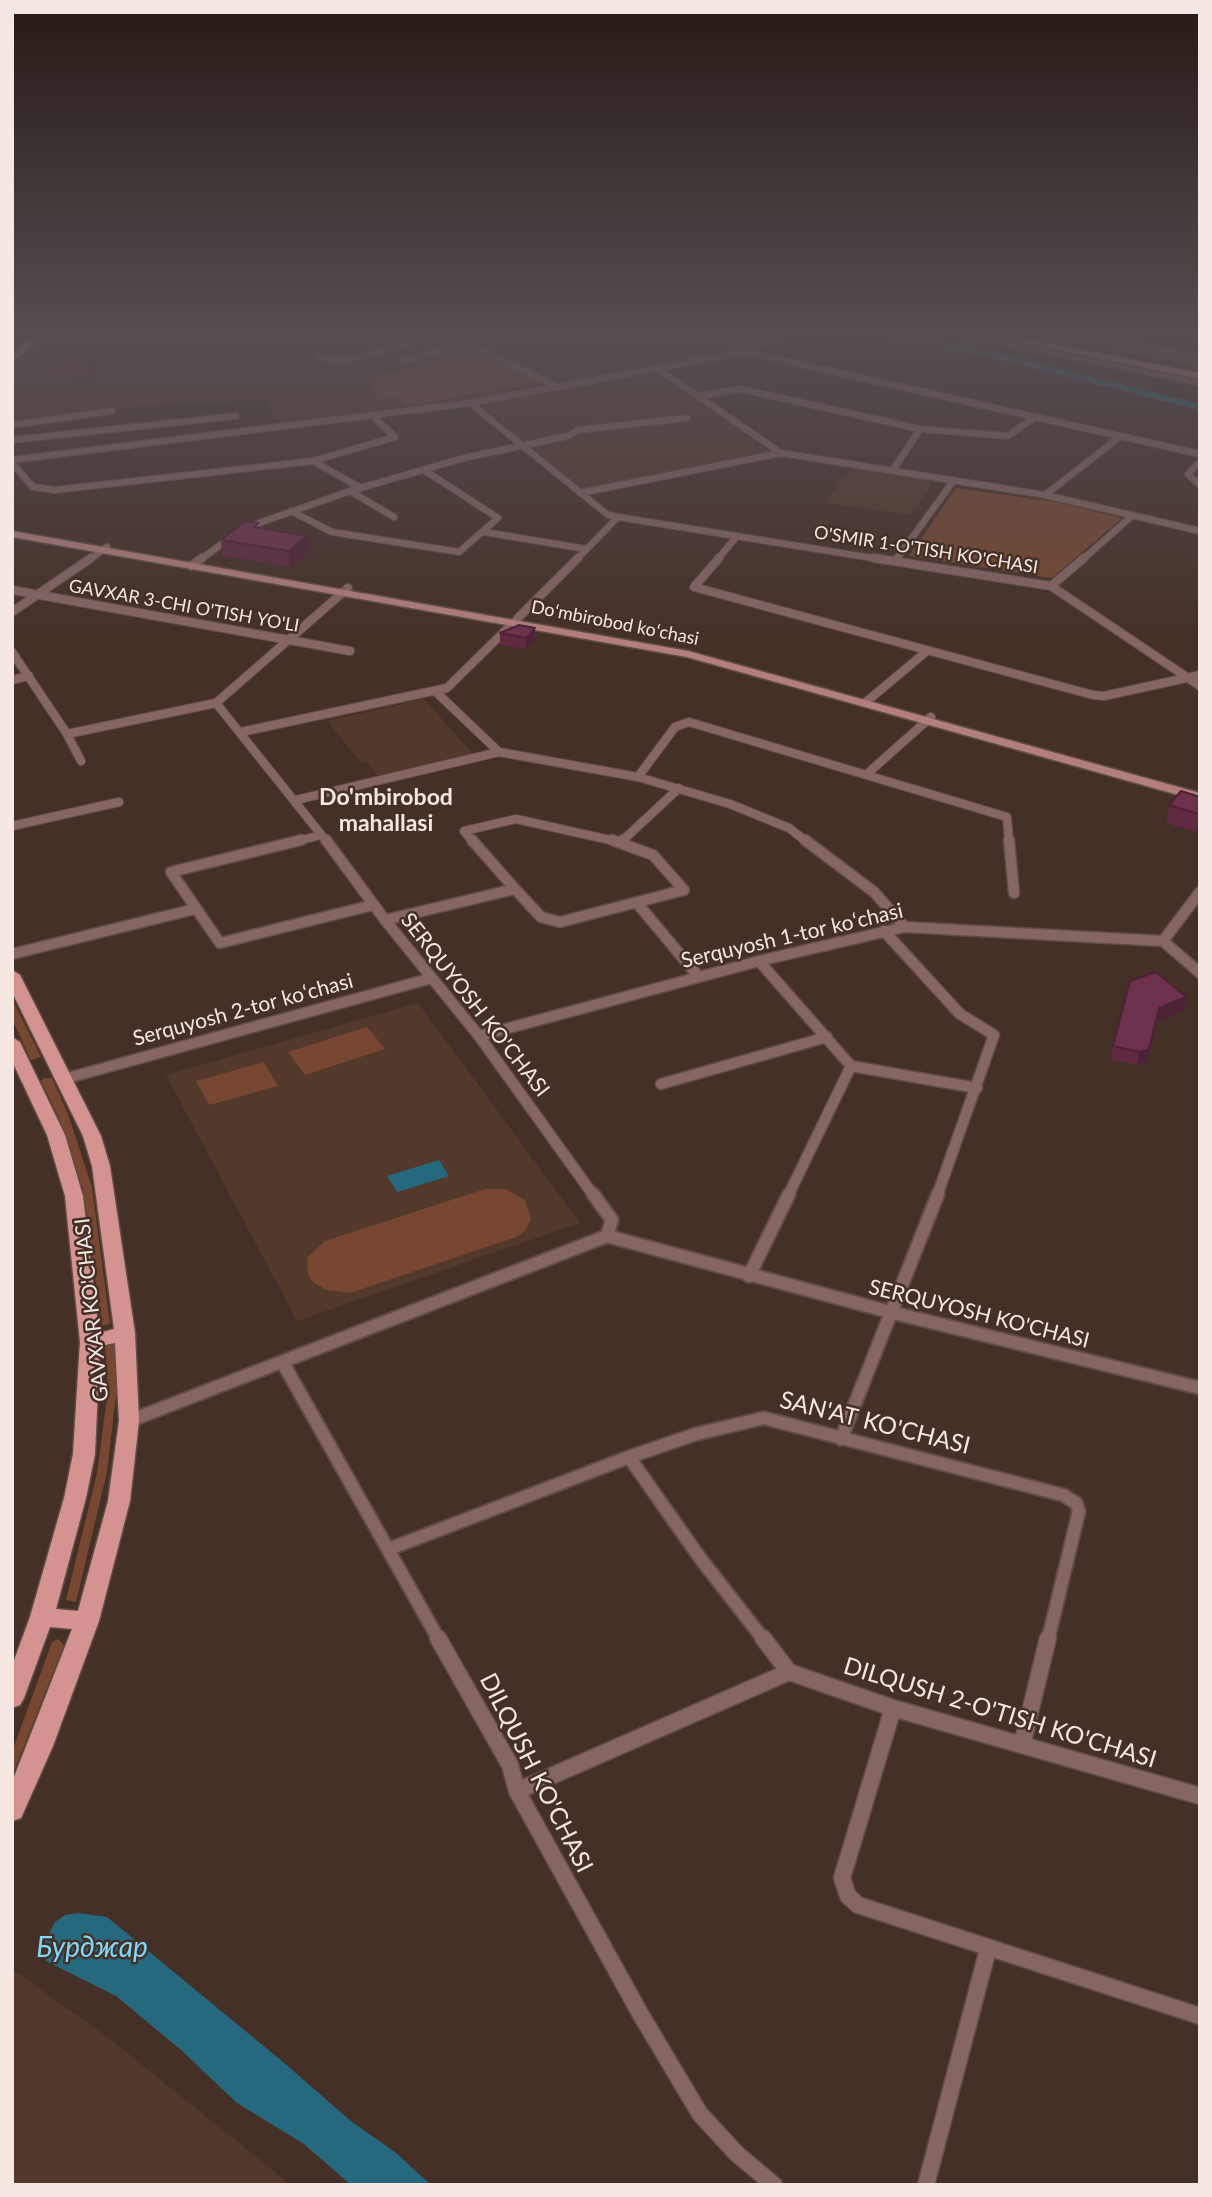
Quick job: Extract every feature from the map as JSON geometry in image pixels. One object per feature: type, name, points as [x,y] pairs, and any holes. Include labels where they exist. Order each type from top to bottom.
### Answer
[{"type":"main road","name":"Doʻmbirobod koʻchasi","points":[[12,532],[516,620],[688,654],[869,701],[1200,797]]},
{"type":"main road","name":"Doʻmbirobod koʻchasi","points":[[929,718],[1200,792]]},
{"type":"main road","name":"GAVXAR KO'CHASI","points":[[12,975],[92,1136],[101,1166],[125,1333],[129,1420],[119,1501],[87,1621],[62,1693],[17,1800]]},
{"type":"main road","name":"GAVXAR KO'CHASI","points":[[12,1042],[56,1135],[74,1196],[90,1342],[84,1454],[63,1545],[42,1617],[12,1698]]},
{"type":"main road","points":[[25,1069],[44,1070],[56,1060]]},
{"type":"main road","points":[[90,1342],[125,1333]]},
{"type":"main road","points":[[42,1617],[87,1621]]},
{"type":"street","points":[[12,440],[44,437]]},
{"type":"street","points":[[12,462],[217,437]]},
{"type":"street","points":[[12,462],[33,487],[55,491],[313,461],[395,437]]},
{"type":"street","points":[[241,732],[447,688],[618,517],[608,514],[580,493],[513,437]]},
{"type":"street","points":[[193,564],[247,526],[291,510],[424,470],[565,437]]},
{"type":"street","points":[[757,437],[781,453]]},
{"type":"street","points":[[893,470],[915,437]]},
{"type":"street","points":[[1045,495],[1120,437]]},
{"type":"street","points":[[1123,437],[1200,454]]},
{"type":"street","points":[[580,493],[781,453],[1045,495],[1196,530],[1200,523]]},
{"type":"street","points":[[313,461],[361,488]]},
{"type":"street","points":[[1200,462],[1188,474],[1200,485]]},
{"type":"street","points":[[291,510],[332,533],[459,552],[468,547],[498,518],[424,470]]},
{"type":"street","points":[[896,561],[954,480]]},
{"type":"street","points":[[350,491],[394,516]]},
{"type":"street","points":[[1051,586],[1133,515]]},
{"type":"street","name":"O'SMIR 1-O'TISH KO'CHASI","points":[[618,517],[1051,586],[1200,686]]},
{"type":"street","points":[[484,532],[586,549]]},
{"type":"street","points":[[737,536],[694,587],[1093,695],[1104,696],[1200,675]]},
{"type":"street","points":[[12,612],[105,548]]},
{"type":"street","name":"GAVXAR 3-CHI O'TISH YO'LI","points":[[12,590],[350,651]]},
{"type":"street","points":[[66,734],[215,703],[345,590]]},
{"type":"street","points":[[869,701],[927,651]]},
{"type":"street","points":[[12,652],[81,761]]},
{"type":"street","points":[[12,680],[29,676]]},
{"type":"street","points":[[435,691],[499,752]]},
{"type":"street","name":"SERQUYOSH KO'CHASI","points":[[215,703],[296,800],[373,905],[479,1036],[612,1220],[607,1236],[749,1276],[1200,1388]]},
{"type":"street","points":[[868,773],[929,718]]},
{"type":"street","points":[[638,777],[675,727],[689,722],[868,773],[1007,817],[1014,893]]},
{"type":"street","points":[[296,800],[499,752],[638,777],[679,788],[789,828],[874,892],[905,928]]},
{"type":"street","points":[[621,842],[679,788]]},
{"type":"street","points":[[12,826],[119,802]]},
{"type":"street","points":[[516,819],[621,842],[653,855],[684,890],[555,922],[541,918],[464,831],[516,819]]},
{"type":"street","points":[[321,835],[171,872],[220,943],[373,905]]},
{"type":"street","points":[[385,920],[516,889]]},
{"type":"street","points":[[1200,892],[1163,941],[1200,974]]},
{"type":"street","points":[[637,903],[698,976]]},
{"type":"street","points":[[12,954],[195,909]]},
{"type":"street","name":"Serquyosh 1-tor koʻchasi","points":[[479,1036],[698,976],[905,928],[1163,941]]},
{"type":"street","points":[[841,1439],[977,1088],[994,1035],[960,1014],[884,932]]},
{"type":"street","points":[[759,961],[850,1066],[977,1088]]},
{"type":"street","name":"Serquyosh 2-tor koʻchasi","points":[[64,1079],[432,978]]},
{"type":"street","points":[[661,1084],[827,1037]]},
{"type":"street","points":[[749,1276],[850,1066]]},
{"type":"street","points":[[129,1420],[283,1363],[607,1236]]},
{"type":"street","name":"DILQUSH KO'CHASI","points":[[283,1363],[510,1765],[517,1791],[640,2015],[700,2114],[737,2154],[774,2185]]},
{"type":"street","name":"SAN'AT KO'CHASI","points":[[389,1549],[629,1457],[696,1434],[764,1418],[1063,1495],[1076,1503],[1079,1511],[1022,1745]]},
{"type":"street","points":[[517,1791],[789,1672],[700,1558],[629,1457]]},
{"type":"street","name":"DILQUSH 2-O'TISH KO'CHASI","points":[[789,1672],[893,1708],[1200,1796]]},
{"type":"street","points":[[893,1708],[842,1878],[848,1896],[859,1905],[988,1949],[1200,2016]]},
{"type":"street","points":[[926,2185],[988,1949]]},
{"type":"shaded area","points":[[518,437],[750,437],[772,452],[583,490]]},
{"type":"shaded area","points":[[851,468],[934,480],[911,515],[826,503]]},
{"type":"shaded area","points":[[956,488],[1056,502],[1122,518],[1052,578],[909,556]]},
{"type":"shaded area","points":[[424,699],[473,754],[378,776],[366,762],[361,763],[327,721]]},
{"type":"shaded area","points":[[12,999],[41,1057],[31,1060],[12,1019]]},
{"type":"shaded area","points":[[418,1003],[580,1223],[297,1321],[166,1075]]},
{"type":"shaded area","points":[[367,1027],[385,1049],[305,1075],[288,1052]]},
{"type":"shaded area","points":[[264,1062],[278,1086],[209,1105],[196,1081]]},
{"type":"shaded area","points":[[44,1078],[52,1078],[68,1114],[92,1187],[110,1324],[102,1326],[83,1189],[58,1116],[41,1081]]},
{"type":"shaded area","points":[[485,1189],[506,1189],[525,1200],[531,1219],[525,1231],[516,1237],[350,1293],[326,1290],[312,1281],[308,1274],[307,1258],[325,1241]]},
{"type":"shaded area","points":[[114,1345],[117,1387],[107,1472],[76,1602],[66,1600],[97,1473],[108,1390],[105,1346]]},
{"type":"shaded area","points":[[58,1639],[64,1645],[12,1776],[12,1752],[52,1642]]},
{"type":"shaded area","points":[[12,1969],[110,2039],[291,2185],[12,2185]]},
{"type":"water","points":[[439,1160],[449,1176],[397,1192],[387,1176]]},
{"type":"water","name":"Бурджар","points":[[78,1913],[107,1917],[352,2122],[395,2152],[431,2185],[351,2185],[304,2144],[237,2103],[181,2050],[116,1996],[46,1961],[45,1941],[55,1922],[65,1915]]},
{"type":"building","points":[[245,521],[259,523],[254,527],[307,536],[289,551],[221,540]]},
{"type":"building","points":[[519,625],[535,628],[526,638],[500,633]]},
{"type":"building","points":[[1181,791],[1200,797],[1199,814],[1169,805]]},
{"type":"building","points":[[1156,972],[1186,997],[1159,1008],[1149,1049],[1139,1052],[1113,1046],[1130,981]]},
{"type":"district","name":"Do'mbirobod mahallasi","points":[[386,811]]}]
